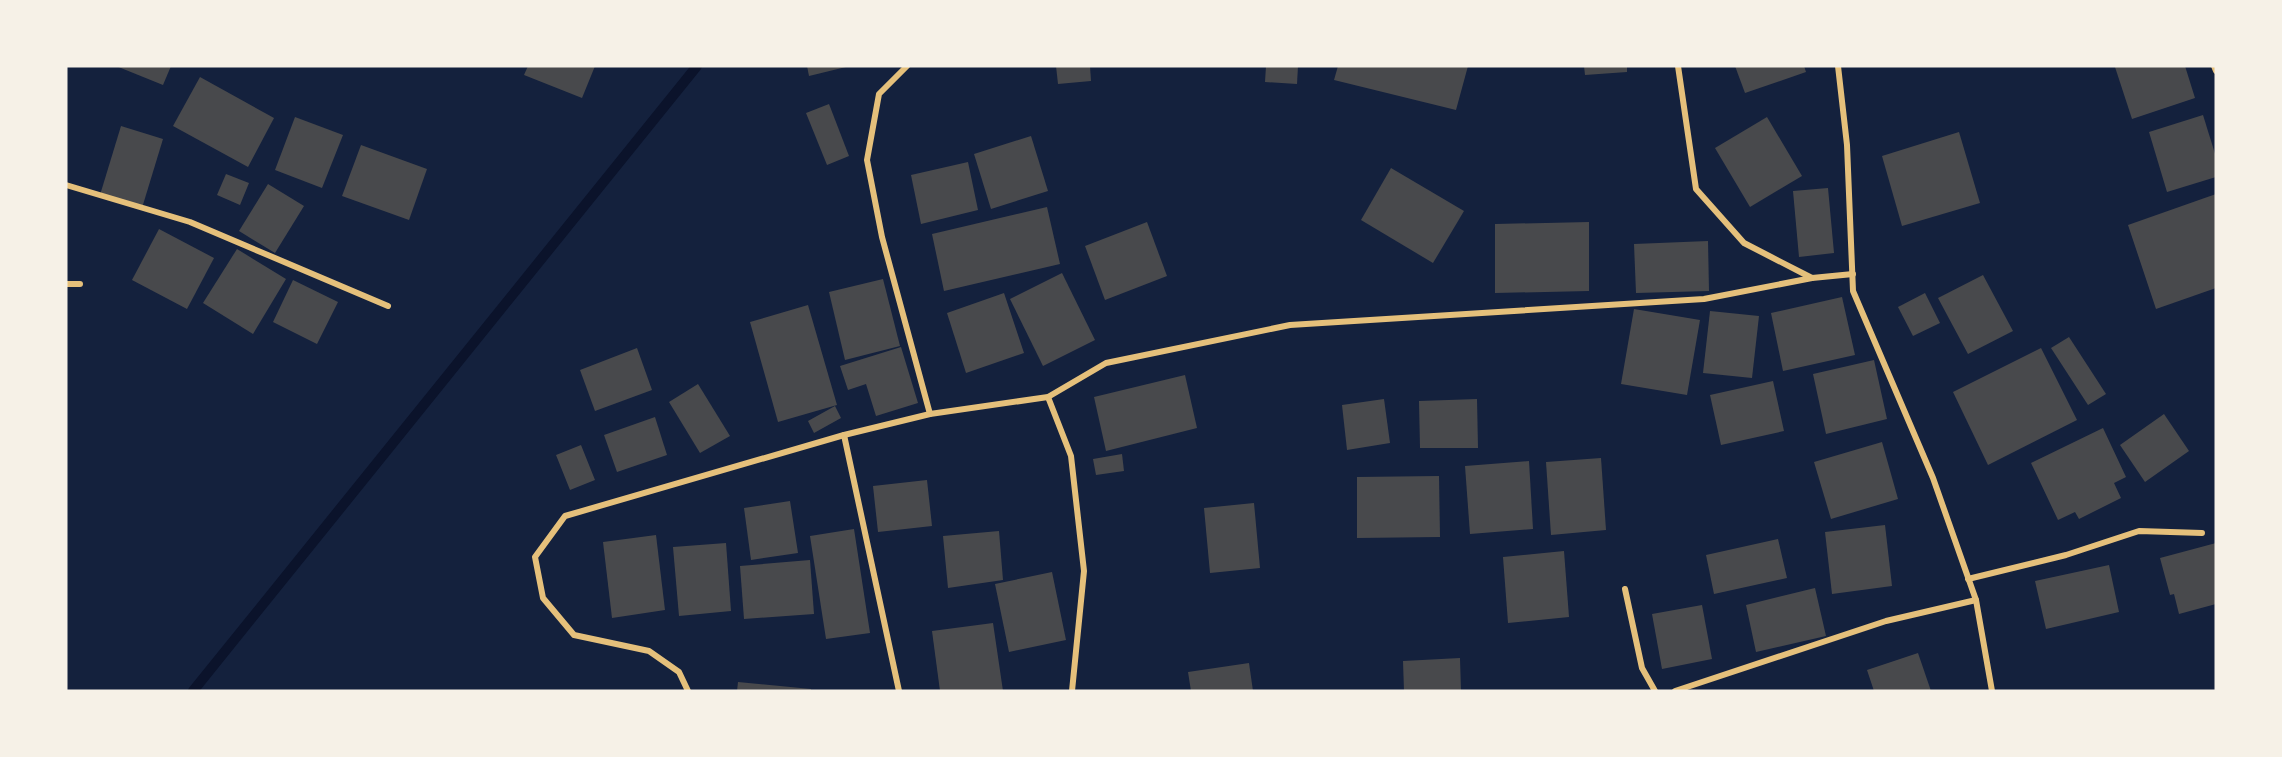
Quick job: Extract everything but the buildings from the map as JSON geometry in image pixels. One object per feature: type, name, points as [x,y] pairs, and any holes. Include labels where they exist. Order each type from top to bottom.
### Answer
[{"type":"street","points":[[907,66],[879,94],[867,160],[882,237],[930,414]]},
{"type":"street","points":[[1678,66],[1696,189],[1744,243],[1812,278]]},
{"type":"street","points":[[1838,66],[1848,146],[1853,291],[1933,478],[1976,600],[1992,691]]},
{"type":"street","points":[[2214,66],[2216,71]]},
{"type":"street","points":[[66,185],[190,222],[388,306]]},
{"type":"street","points":[[688,691],[679,672],[649,651],[574,635],[543,598],[535,557],[565,516],[844,435],[930,414],[1048,397],[1106,363],[1290,324],[1704,299],[1812,278],[1853,274]]},
{"type":"street","points":[[66,284],[80,284]]},
{"type":"street","points":[[1048,397],[1071,456],[1084,571],[1072,691]]},
{"type":"street","points":[[844,435],[899,691]]},
{"type":"street","points":[[1968,579],[2066,555],[2139,531],[2202,533]]},
{"type":"street","points":[[1625,589],[1642,668],[1655,691]]},
{"type":"street","points":[[1675,691],[1886,621],[1976,600]]},
{"type":"waterway","points":[[193,691],[697,66]]}]
